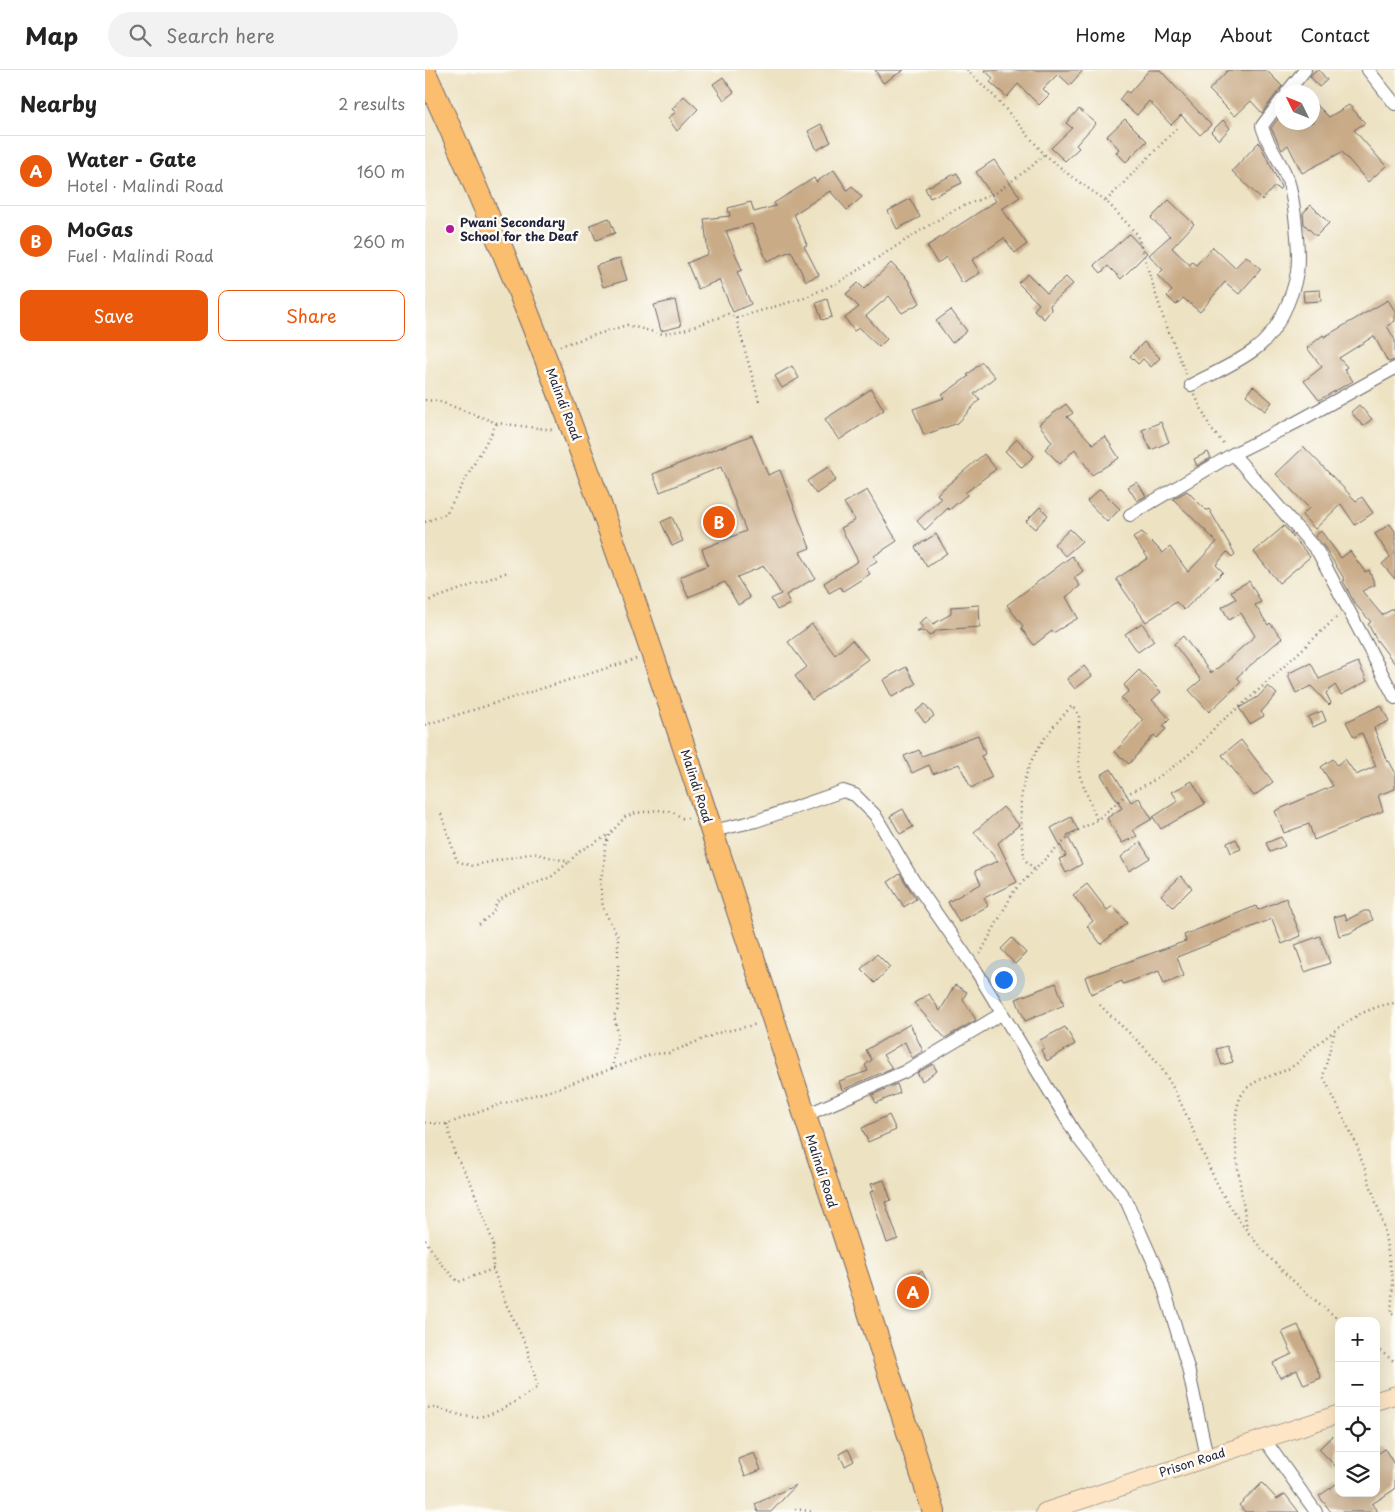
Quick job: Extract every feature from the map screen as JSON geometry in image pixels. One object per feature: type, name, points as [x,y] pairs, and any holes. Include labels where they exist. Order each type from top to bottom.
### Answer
[{"type":"highway","name":"Malindi Road","points":[[425,73],[477,189],[576,433],[709,822],[934,1512]]},
{"type":"street","points":[[1293,85],[1305,70]]},
{"type":"street","points":[[1368,70],[1395,104]]},
{"type":"street","points":[[1191,385],[1254,350],[1268,338],[1277,326],[1297,272],[1298,250],[1291,192],[1285,172],[1262,126],[1275,109]]},
{"type":"street","points":[[1130,515],[1233,454],[1395,368]]},
{"type":"street","points":[[1233,454],[1318,552],[1395,698]]},
{"type":"street","points":[[709,822],[756,821],[843,791],[855,795],[875,815],[913,880],[977,972],[1001,1014],[1079,1138],[1126,1200],[1161,1279],[1188,1368],[1207,1457]]},
{"type":"street","points":[[804,1116],[904,1072],[1001,1014]]},
{"type":"street","points":[[1380,1400],[1395,1395]]},
{"type":"street","name":"Prison Road","points":[[1045,1512],[1335,1415]]},
{"type":"street","points":[[1263,1439],[1316,1512]]},
{"type":"path","points":[[967,70],[997,99],[1044,154],[1106,201],[1137,234],[1163,317],[1191,385],[1211,429],[1233,454]]},
{"type":"path","points":[[1106,201],[1177,128]]},
{"type":"path","points":[[735,318],[804,298],[841,281],[952,211],[997,192],[1032,166],[1044,154]]},
{"type":"path","points":[[543,351],[627,325],[662,334],[684,330],[728,314],[735,318],[759,401]]},
{"type":"path","points":[[425,400],[438,402],[497,423],[576,433]]},
{"type":"path","points":[[425,522],[445,514],[497,423]]},
{"type":"path","points":[[425,602],[508,572]]},
{"type":"path","points":[[977,972],[981,952],[1014,891],[1034,869],[1075,832],[1097,820],[1127,794],[1151,782],[1198,747],[1217,725],[1250,698],[1310,640],[1347,608]]},
{"type":"path","points":[[425,725],[652,654]]},
{"type":"path","points":[[1034,869],[1024,859],[1022,788],[1029,764],[1059,719],[1072,706],[1079,715],[1079,774],[1097,820]]},
{"type":"path","points":[[479,924],[493,913],[497,902],[509,894],[551,877],[581,850],[609,835],[625,817],[636,813],[658,810],[673,812],[682,818],[709,822]]},
{"type":"path","points":[[441,814],[457,861],[471,866],[533,853],[569,862]]},
{"type":"path","points":[[609,835],[605,846],[604,866],[599,882],[603,908],[618,937],[618,1009],[614,1016],[618,1033],[612,1069]]},
{"type":"path","points":[[1247,1230],[1236,1146],[1237,1116],[1241,1096],[1251,1086],[1293,1066],[1312,1048],[1364,1011],[1395,1003]]},
{"type":"path","points":[[1100,1006],[1158,1065],[1192,1126],[1223,1196],[1265,1254],[1336,1317]]},
{"type":"path","points":[[425,1123],[447,1124],[501,1104],[553,1090],[652,1054],[669,1052],[718,1033],[774,1020]]},
{"type":"path","points":[[1335,1033],[1323,1076],[1357,1146],[1383,1223],[1393,1283],[1391,1313],[1395,1316]]},
{"type":"path","points":[[425,1408],[435,1407],[474,1418],[507,1407],[538,1387],[526,1346],[506,1304],[493,1269],[493,1242],[471,1183],[454,1152],[447,1124]]},
{"type":"path","points":[[425,1240],[441,1264],[458,1282],[493,1269]]},
{"type":"path","points":[[1380,1351],[1395,1362]]},
{"type":"path","points":[[795,1509],[814,1512]]},
{"type":"building","points":[[875,70],[904,70],[883,83]]},
{"type":"building","points":[[984,70],[1083,70],[1070,85],[1058,74],[1043,89],[1049,95],[1039,105],[1018,84],[1007,97],[990,82],[993,78]]},
{"type":"building","points":[[1149,70],[1160,70],[1211,125],[1200,135],[1181,115],[1171,125],[1149,101],[1137,115],[1119,100],[1126,91],[1129,93]]},
{"type":"building","points":[[1228,70],[1266,70],[1281,85],[1275,85],[1275,95],[1262,113],[1251,101],[1235,116],[1209,90]]},
{"type":"building","points":[[1316,70],[1319,70],[1327,80],[1320,86],[1310,76]]},
{"type":"building","points":[[723,77],[734,92],[724,100],[713,84]]},
{"type":"building","points":[[684,96],[698,109],[677,131],[668,118],[676,112],[672,109]]},
{"type":"building","points":[[1349,105],[1365,123],[1354,130],[1386,166],[1368,182],[1342,152],[1302,173],[1288,145],[1282,150],[1271,128],[1275,123],[1275,130],[1320,130],[1320,108],[1329,117]]},
{"type":"building","points":[[1079,109],[1096,123],[1076,145],[1079,148],[1065,161],[1051,148],[1072,128],[1066,123]]},
{"type":"building","points":[[1125,119],[1147,141],[1126,162],[1116,152],[1119,149],[1107,136]]},
{"type":"building","points":[[1223,120],[1230,128],[1219,140],[1211,132]]},
{"type":"building","points":[[821,124],[831,142],[817,150],[808,131]]},
{"type":"building","points":[[1259,142],[1281,187],[1279,190],[1275,186],[1262,200],[1232,171]]},
{"type":"building","points":[[994,160],[1020,197],[1002,209],[1027,244],[1015,253],[1004,238],[972,260],[980,273],[962,283],[947,257],[937,263],[927,246],[996,201],[976,172]]},
{"type":"building","points":[[834,170],[847,190],[852,186],[862,197],[847,210],[830,191],[794,214],[807,245],[804,246],[819,275],[806,281],[791,251],[767,261],[752,224],[726,231],[742,270],[737,272],[751,304],[733,312],[719,280],[698,289],[687,263],[708,254],[704,219],[730,216],[728,208],[751,202],[754,212],[776,206],[774,203],[814,178],[816,182]]},
{"type":"building","points":[[957,173],[962,183],[930,198],[925,188]]},
{"type":"building","points":[[910,199],[920,217],[897,229],[888,211]]},
{"type":"building","points":[[1169,200],[1194,224],[1172,248],[1190,265],[1192,262],[1196,265],[1213,247],[1235,268],[1246,256],[1261,269],[1239,294],[1225,282],[1200,312],[1183,298],[1176,305],[1167,296],[1172,291],[1157,275],[1163,270],[1149,255],[1170,236],[1151,218]]},
{"type":"building","points":[[1311,205],[1329,223],[1316,236],[1304,224],[1303,213]]},
{"type":"building","points":[[609,218],[615,233],[596,240],[590,225]]},
{"type":"building","points":[[1129,234],[1147,253],[1121,279],[1108,266],[1101,273],[1094,265]]},
{"type":"building","points":[[620,258],[627,280],[603,287],[596,266]]},
{"type":"building","points":[[891,263],[908,280],[920,303],[902,313],[889,296],[866,316],[887,339],[879,347],[859,328],[854,331],[845,318],[859,307],[846,294],[858,283],[864,289]]},
{"type":"building","points":[[1028,274],[1047,293],[1066,277],[1073,284],[1050,305],[1051,310],[1044,319],[1034,310],[1039,304],[1018,283]]},
{"type":"building","points":[[1320,290],[1321,301],[1304,302],[1303,291]]},
{"type":"building","points":[[827,299],[832,317],[822,320],[816,303]]},
{"type":"building","points":[[675,300],[681,326],[661,331],[654,305]]},
{"type":"building","points":[[1388,300],[1395,311],[1395,321],[1387,326],[1395,340],[1395,360],[1388,362],[1374,336],[1339,358],[1347,367],[1344,370],[1353,381],[1319,400],[1304,381],[1322,367],[1307,348],[1323,335],[1324,337]]},
{"type":"building","points":[[951,310],[967,331],[952,343],[936,321]]},
{"type":"building","points":[[1144,342],[1160,358],[1151,367],[1143,359],[1138,364],[1130,356]]},
{"type":"building","points":[[982,362],[995,377],[974,394],[980,399],[958,423],[924,435],[913,409],[944,398],[942,395],[969,376],[967,375]]},
{"type":"building","points":[[792,366],[799,378],[782,388],[775,376]]},
{"type":"building","points":[[1253,386],[1272,402],[1265,411],[1246,395]]},
{"type":"building","points":[[871,389],[884,410],[839,440],[825,419]]},
{"type":"building","points":[[1066,404],[1073,413],[1067,417],[1093,444],[1105,436],[1119,458],[1092,475],[1075,449],[1060,464],[1045,449],[1052,442],[1039,424]]},
{"type":"building","points":[[1359,405],[1372,419],[1363,426],[1351,412]]},
{"type":"building","points":[[1161,422],[1169,442],[1151,450],[1142,430]]},
{"type":"building","points":[[752,435],[768,475],[780,470],[810,548],[800,552],[815,578],[786,595],[790,604],[777,610],[771,599],[781,594],[764,566],[737,577],[750,598],[738,605],[725,582],[688,597],[680,577],[708,565],[702,549],[746,531],[721,467],[660,492],[653,474]]},
{"type":"building","points":[[1017,439],[1034,456],[1022,468],[1005,451]]},
{"type":"building","points":[[1304,447],[1356,501],[1362,497],[1373,513],[1355,525],[1341,504],[1315,529],[1302,515],[1309,508],[1276,474]]},
{"type":"building","points":[[1208,452],[1211,458],[1197,466],[1194,459]]},
{"type":"building","points":[[984,454],[996,469],[965,493],[967,495],[949,510],[948,508],[925,530],[917,521],[941,499],[937,494]]},
{"type":"building","points":[[828,467],[836,480],[816,494],[807,481]]},
{"type":"building","points":[[1137,482],[1146,496],[1137,501],[1128,487]]},
{"type":"building","points":[[1100,489],[1120,509],[1107,522],[1087,501]]},
{"type":"building","points":[[867,490],[897,541],[874,556],[877,561],[866,568],[870,574],[843,591],[840,587],[829,593],[824,583],[858,561],[841,528],[855,520],[844,503]]},
{"type":"building","points":[[1187,491],[1207,511],[1209,509],[1235,554],[1232,557],[1227,552],[1216,565],[1223,572],[1184,610],[1176,602],[1146,622],[1116,579],[1148,558],[1133,538],[1142,532],[1163,553],[1170,547],[1188,572],[1217,542],[1173,499]]},
{"type":"building","points":[[1040,507],[1048,515],[1035,529],[1026,521]]},
{"type":"building","points":[[672,517],[683,541],[672,546],[661,522]]},
{"type":"building","points":[[1390,524],[1395,531],[1395,579],[1382,564],[1390,557],[1375,534]]},
{"type":"building","points":[[1284,526],[1310,557],[1279,583],[1254,552]]},
{"type":"building","points":[[1070,529],[1082,541],[1065,556],[1054,544]]},
{"type":"building","points":[[1321,531],[1341,558],[1350,551],[1365,572],[1369,570],[1375,585],[1362,591],[1382,615],[1395,608],[1395,664],[1376,639],[1368,624],[1371,622],[1355,604],[1343,581],[1345,580],[1325,548],[1315,536]]},
{"type":"building","points":[[936,534],[947,553],[927,567],[915,547]]},
{"type":"building","points":[[1072,556],[1083,571],[1074,578],[1080,586],[1066,597],[1078,618],[1053,633],[1052,631],[1034,645],[1021,628],[1023,626],[1007,605]]},
{"type":"building","points":[[1249,581],[1261,602],[1255,605],[1268,625],[1270,623],[1282,638],[1237,677],[1241,682],[1209,712],[1189,690],[1201,680],[1174,644],[1183,636],[1211,673],[1224,663],[1255,636],[1241,613],[1229,620],[1222,607],[1236,599],[1231,591]]},
{"type":"building","points":[[979,605],[980,627],[938,630],[929,636],[925,631],[917,632],[923,628],[919,623],[927,617],[933,624],[951,614],[951,607]]},
{"type":"building","points":[[1142,623],[1154,641],[1138,652],[1125,634]]},
{"type":"building","points":[[812,624],[835,655],[852,640],[868,659],[812,700],[795,676],[807,667],[788,642]]},
{"type":"building","points":[[1358,662],[1367,681],[1341,695],[1335,685],[1326,693],[1331,703],[1329,705],[1311,686],[1296,693],[1289,678],[1289,673],[1311,663],[1319,679]]},
{"type":"building","points":[[1084,666],[1092,676],[1075,689],[1067,679]]},
{"type":"building","points":[[906,667],[916,684],[892,697],[883,680]]},
{"type":"building","points":[[1139,670],[1161,692],[1152,700],[1170,719],[1163,726],[1166,729],[1157,738],[1154,735],[1129,764],[1115,752],[1143,720],[1121,698],[1129,691],[1124,685]]},
{"type":"building","points":[[1268,686],[1277,694],[1261,712],[1264,716],[1250,724],[1239,708],[1258,697]]},
{"type":"building","points":[[925,704],[934,716],[925,723],[916,711]]},
{"type":"building","points":[[1381,705],[1389,721],[1374,728],[1387,762],[1389,761],[1395,772],[1395,789],[1378,795],[1383,811],[1314,840],[1309,824],[1284,833],[1275,811],[1333,786],[1321,767],[1333,759],[1337,765],[1345,759],[1356,775],[1376,766],[1362,733],[1354,737],[1346,722]]},
{"type":"building","points":[[1322,711],[1326,721],[1313,727],[1308,717]]},
{"type":"building","points":[[978,735],[985,754],[981,756],[992,777],[971,788],[959,764],[933,774],[929,765],[912,773],[904,756],[919,750],[922,756]]},
{"type":"building","points":[[1241,740],[1273,782],[1254,796],[1222,755]]},
{"type":"building","points":[[1111,769],[1131,802],[1139,798],[1152,819],[1133,830],[1137,836],[1122,843],[1107,818],[1122,808],[1101,775]]},
{"type":"building","points":[[1192,781],[1205,804],[1161,829],[1153,817],[1178,801],[1172,792]]},
{"type":"building","points":[[1003,807],[1019,825],[998,843],[1017,882],[984,898],[988,906],[959,922],[948,902],[981,884],[975,871],[998,861],[974,832]]},
{"type":"building","points":[[903,809],[913,827],[900,834],[890,816]]},
{"type":"building","points":[[1071,817],[1078,830],[1067,835],[1082,864],[1066,873],[1059,859],[1066,856],[1051,828]]},
{"type":"building","points":[[1281,837],[1285,846],[1270,852],[1266,843]]},
{"type":"building","points":[[1236,839],[1241,849],[1231,853],[1227,843]]},
{"type":"building","points":[[1140,842],[1150,858],[1129,871],[1121,857]]},
{"type":"building","points":[[900,874],[916,899],[904,907],[888,882]]},
{"type":"building","points":[[1181,876],[1192,888],[1173,907],[1161,895]]},
{"type":"building","points":[[1087,884],[1107,910],[1113,906],[1127,923],[1101,944],[1087,926],[1093,921],[1073,895]]},
{"type":"building","points":[[1286,898],[1301,936],[1282,944],[1272,919],[1177,957],[1184,976],[1164,984],[1159,971],[1123,984],[1122,981],[1091,994],[1085,977],[1186,941],[1184,935],[1256,906],[1258,910]]},
{"type":"building","points":[[1364,911],[1369,911],[1373,920],[1350,933],[1339,936],[1334,917],[1345,914],[1347,920]]},
{"type":"building","points":[[1320,936],[1330,963],[1305,972],[1295,945]]},
{"type":"building","points":[[1012,938],[1026,953],[1015,964],[1001,949]]},
{"type":"building","points":[[877,954],[890,967],[875,983],[861,969]]},
{"type":"building","points":[[1056,983],[1064,1005],[1025,1021],[1016,999]]},
{"type":"building","points":[[955,985],[967,992],[963,999],[976,1020],[945,1038],[914,1003],[929,994],[940,1011]]},
{"type":"building","points":[[910,1024],[923,1051],[912,1058],[905,1042],[883,1055],[892,1068],[842,1090],[839,1081],[868,1071],[865,1065],[872,1060],[866,1050]]},
{"type":"building","points":[[1065,1027],[1075,1044],[1047,1061],[1041,1050],[1044,1048],[1040,1040]]},
{"type":"building","points":[[1227,1046],[1233,1062],[1222,1065],[1216,1049]]},
{"type":"building","points":[[933,1064],[937,1071],[922,1081],[917,1073]]},
{"type":"building","points":[[897,1084],[900,1093],[876,1103],[872,1095]]},
{"type":"building","points":[[889,1115],[896,1130],[868,1142],[862,1128]]},
{"type":"building","points":[[884,1180],[891,1200],[885,1202],[898,1239],[887,1243],[870,1192],[874,1191],[871,1184]]},
{"type":"building","points":[[922,1271],[929,1286],[913,1295],[905,1280]]},
{"type":"building","points":[[1298,1325],[1321,1378],[1304,1385],[1297,1370],[1280,1378],[1273,1363],[1292,1354],[1282,1332]]},
{"type":"building","points":[[1332,1436],[1335,1439],[1335,1466],[1319,1449]]},
{"type":"building","points":[[848,1449],[854,1461],[845,1466],[839,1454]]},
{"type":"building","points":[[1385,1449],[1395,1466],[1395,1489],[1372,1504],[1378,1512],[1331,1512],[1319,1496],[1335,1485],[1335,1497],[1380,1497],[1380,1452]]},
{"type":"building","points":[[754,1453],[761,1470],[745,1476],[738,1459]]},
{"type":"building","points":[[1262,1483],[1277,1499],[1285,1494],[1299,1512],[1245,1512],[1239,1505]]},
{"type":"building","points":[[796,1485],[771,1512],[758,1512],[755,1504]]},
{"type":"place","name":"Pwani Secondary School for the Deaf","points":[[450,229]]},
{"type":"place","name":"MoGas","points":[[719,522]]},
{"type":"place","name":"Water - Gate","points":[[913,1292]]}]
